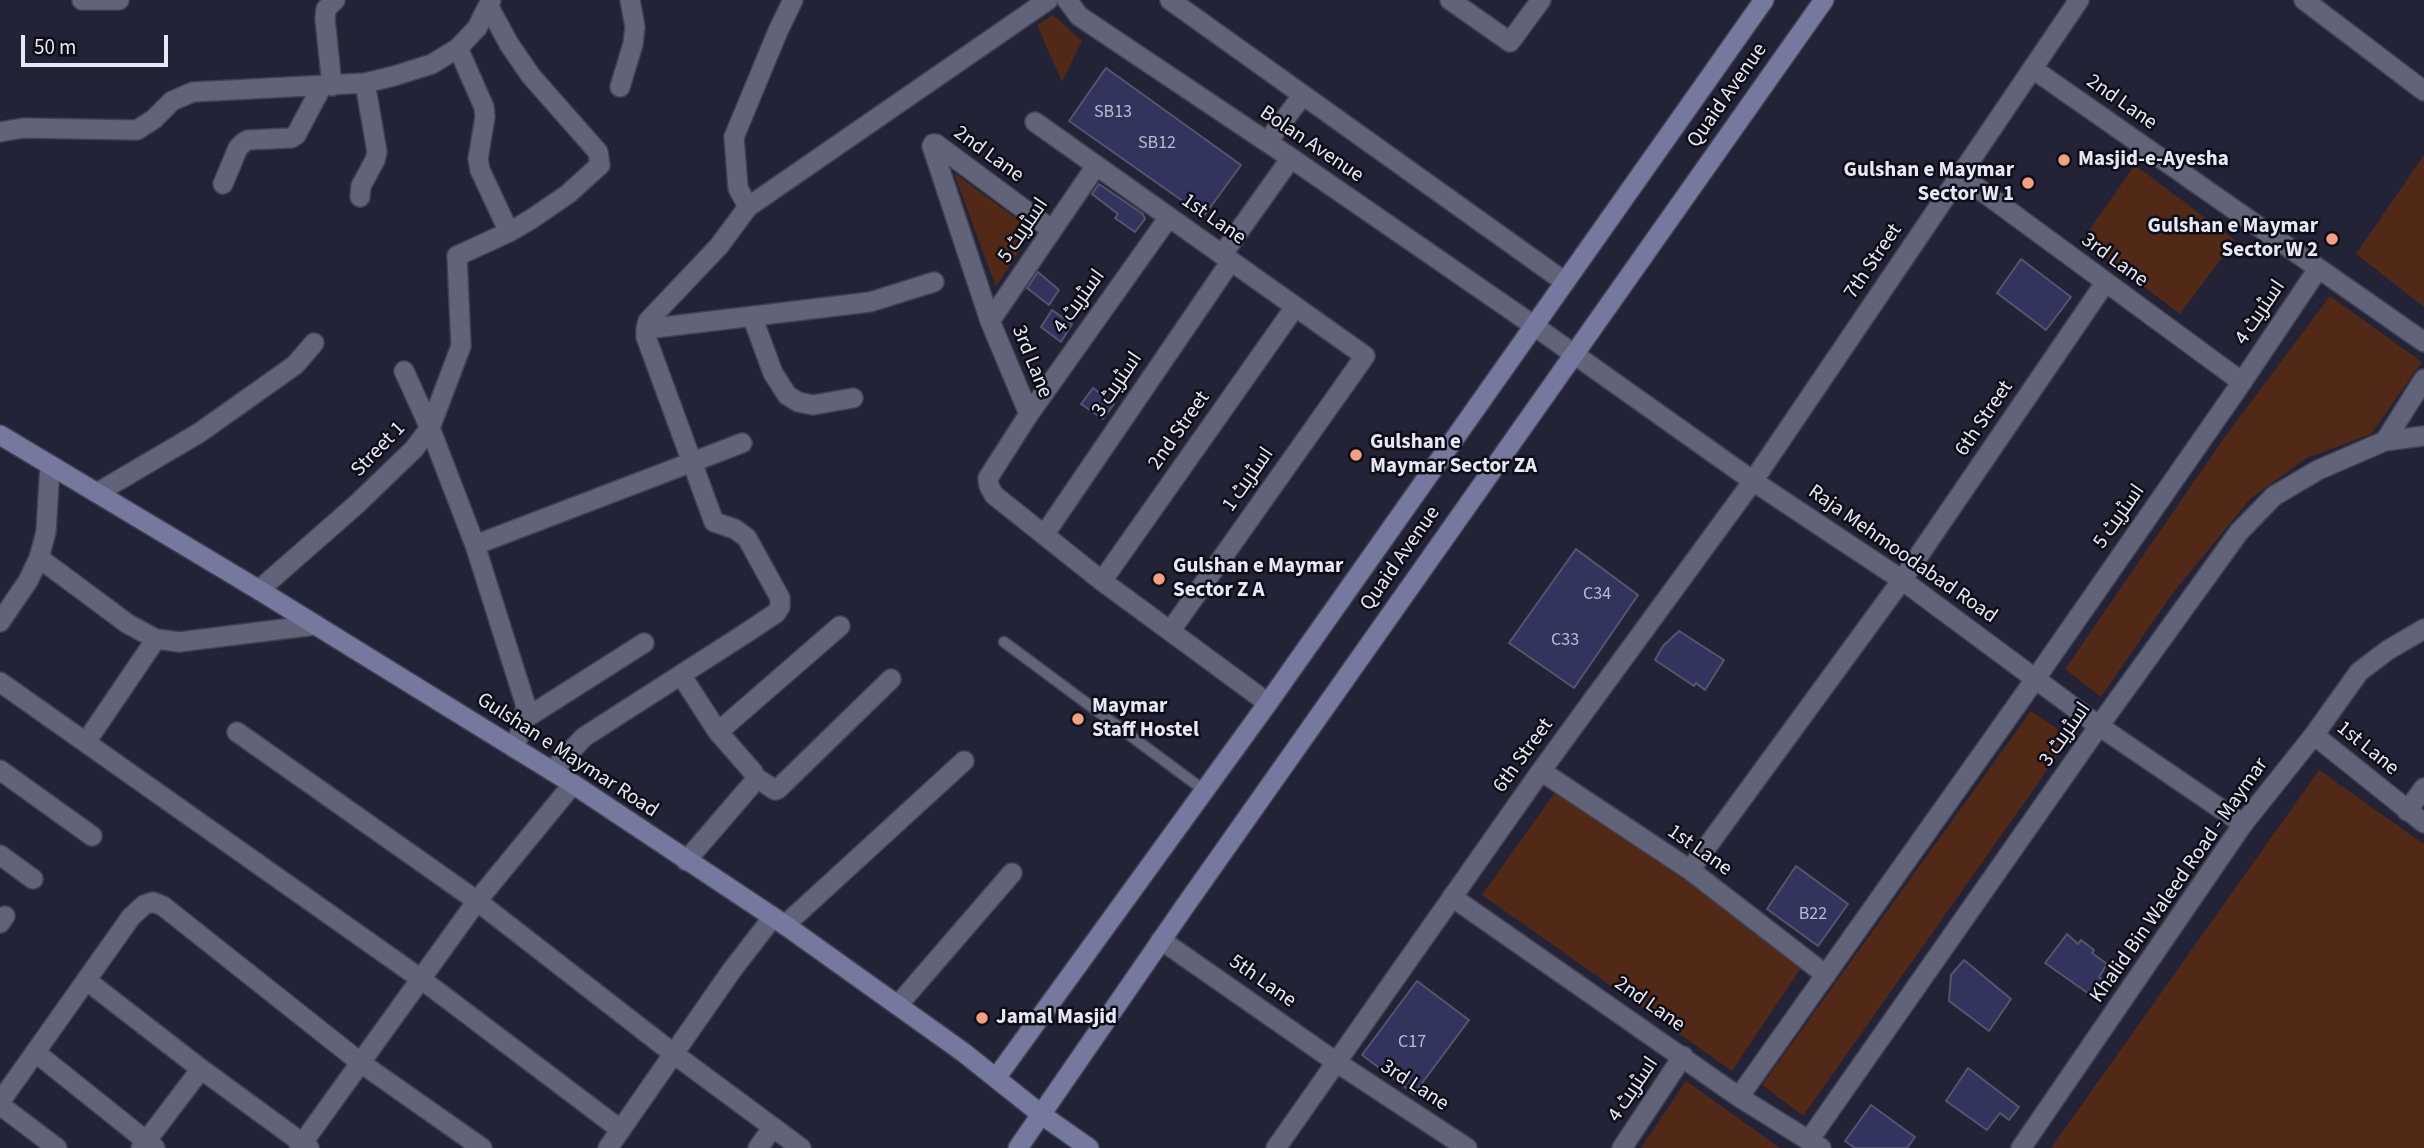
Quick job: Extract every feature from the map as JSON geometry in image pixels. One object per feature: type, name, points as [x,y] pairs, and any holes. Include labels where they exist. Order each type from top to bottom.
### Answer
[{"type":"main road","name":"Quaid Avenue","points":[[996,1078],[1268,703],[1763,0]]},
{"type":"main road","name":"Quaid Avenue","points":[[1018,1148],[1161,940],[1824,0]]},
{"type":"main road","name":"Gulshan e Maymar Road","points":[[0,435],[259,590],[573,784],[779,921],[898,1005],[1089,1148]]},
{"type":"street","points":[[82,0],[119,0]]},
{"type":"street","points":[[223,184],[238,148],[243,143],[248,140],[291,138],[296,135],[327,86],[325,19],[326,9],[335,0]]},
{"type":"street","points":[[620,87],[633,44],[635,27],[630,0]]},
{"type":"street","points":[[748,207],[738,188],[734,137],[793,0]]},
{"type":"street","points":[[552,771],[584,737],[776,613],[780,607],[780,598],[747,538],[735,529],[715,522],[646,337],[648,321],[719,246],[748,207],[1048,0]]},
{"type":"street","name":"Bolan Avenue","points":[[1067,0],[1079,16],[1533,325]]},
{"type":"street","name":"Bolan Avenue","points":[[1170,0],[1566,282]]},
{"type":"street","points":[[1450,0],[1510,42],[1541,0]]},
{"type":"street","name":"7th Street","points":[[1753,481],[2079,0]]},
{"type":"street","points":[[2304,0],[2424,91]]},
{"type":"street","points":[[0,132],[23,128],[137,130],[172,101],[193,92],[365,83],[432,64],[458,48],[477,28],[490,4]]},
{"type":"street","points":[[458,48],[484,107],[485,117],[479,149],[480,170],[509,232],[568,194],[600,165],[601,158],[585,135],[531,76],[509,44],[490,4]]},
{"type":"street","name":"2nd Lane","points":[[2033,69],[2424,342]]},
{"type":"street","points":[[360,197],[361,186],[377,152],[365,83]]},
{"type":"street","points":[[1267,142],[1303,95]]},
{"type":"street","name":"1st Lane","points":[[1035,122],[1365,356]]},
{"type":"street","name":"2nd Lane","points":[[932,146],[936,144],[1052,230]]},
{"type":"street","name":"3rd Lane","points":[[932,146],[990,321],[1029,414],[988,478],[994,495],[1102,581],[1268,703]]},
{"type":"street","name":"اسٹریٹ 3","points":[[1044,535],[1291,158]]},
{"type":"street","name":"اسٹریٹ 5","points":[[990,321],[1096,166]]},
{"type":"street","name":"3rd Lane","points":[[1960,176],[2242,382]]},
{"type":"street","name":"اسٹریٹ 4","points":[[1029,414],[1169,217]]},
{"type":"street","name":"Street 1","points":[[259,590],[357,504],[414,449],[430,428],[461,346],[456,259],[459,254],[509,232]]},
{"type":"street","name":"اسٹریٹ 4","points":[[2242,382],[2318,268]]},
{"type":"street","points":[[646,328],[870,302],[934,282]]},
{"type":"street","name":"6th Street","points":[[1902,580],[2105,283]]},
{"type":"street","name":"2nd Street","points":[[1102,581],[1295,307]]},
{"type":"street","points":[[752,316],[774,373],[788,395],[798,402],[813,405],[853,398]]},
{"type":"street","name":"Raja Mehmoodabad Road","points":[[1533,325],[1753,481],[1902,580],[2099,726],[2243,824]]},
{"type":"street","points":[[97,493],[199,433],[295,365],[314,343]]},
{"type":"street","name":"اسٹریٹ 1","points":[[1171,630],[1365,356]]},
{"type":"street","points":[[404,371],[430,428],[475,545],[525,703],[526,718],[514,748]]},
{"type":"street","points":[[2385,442],[2424,379]]},
{"type":"street","name":"اسٹریٹ 5","points":[[2036,678],[2242,382]]},
{"type":"street","name":"اسٹریٹ 3","points":[[1815,1144],[2099,726],[2239,532],[2274,496],[2318,470],[2385,442],[2424,436]]},
{"type":"street","points":[[475,545],[742,443]]},
{"type":"street","points":[[0,622],[28,581],[39,558],[46,532],[50,465]]},
{"type":"street","name":"6th Street","points":[[1336,1062],[1541,771],[1753,481]]},
{"type":"street","points":[[39,558],[128,624],[156,639],[179,642],[316,625]]},
{"type":"street","points":[[1690,870],[1902,580]]},
{"type":"street","points":[[718,732],[840,626]]},
{"type":"street","name":"Khalid Bin Waleed Road - Maymar","points":[[2021,1148],[2243,824],[2314,735],[2359,671],[2424,629]]},
{"type":"street","points":[[86,742],[156,639]]},
{"type":"street","points":[[526,718],[644,643]]},
{"type":"street","points":[[681,675],[718,732],[755,777],[772,789],[778,789],[891,679]]},
{"type":"street","points":[[1739,1097],[2036,678]]},
{"type":"street","points":[[0,682],[421,979],[621,1129]]},
{"type":"street","points":[[237,732],[477,901],[800,1148]]},
{"type":"street","name":"1st Lane","points":[[2314,735],[2424,823]]},
{"type":"street","points":[[608,1148],[732,971],[779,921],[964,761]]},
{"type":"street","points":[[0,770],[92,836]]},
{"type":"street","name":"1st Lane","points":[[1541,771],[1690,870],[1826,975]]},
{"type":"street","points":[[686,861],[754,782],[755,777]]},
{"type":"street","points":[[86,981],[304,1147],[477,901],[573,784]]},
{"type":"street","points":[[2407,811],[2424,788]]},
{"type":"street","points":[[0,855],[33,879]]},
{"type":"street","points":[[898,1005],[1012,873]]},
{"type":"street","name":"2nd Lane","points":[[1452,897],[1739,1097],[1815,1144]]},
{"type":"street","points":[[57,1148],[0,1103],[131,917],[144,905],[153,902],[163,906],[361,1063],[482,1148]]},
{"type":"street","name":"5th Lane","points":[[1161,940],[1336,1062]]},
{"type":"street","points":[[35,1052],[147,1146],[201,1069]]},
{"type":"street","name":"اسٹریٹ 4","points":[[1622,1148],[1683,1056]]},
{"type":"street","points":[[1276,1148],[1336,1062]]},
{"type":"street","name":"3rd Lane","points":[[1336,1062],[1467,1148]]},
{"type":"street","points":[[758,1148],[772,1127]]},
{"type":"lane","points":[[1004,642],[1205,791]]},
{"type":"shaded area","points":[[1053,15],[1082,41],[1062,82],[1037,25]]},
{"type":"shaded area","points":[[2424,155],[2424,307],[2356,254]]},
{"type":"shaded area","points":[[2135,165],[2235,240],[2180,314],[2082,240]]},
{"type":"shaded area","points":[[954,173],[1032,230],[996,287]]},
{"type":"shaded area","points":[[2330,296],[2422,362],[2371,434],[2307,458],[2251,498],[2172,594],[2101,697],[2065,669],[2224,438]]},
{"type":"shaded area","points":[[2031,711],[2070,738],[1803,1116],[1762,1085]]},
{"type":"shaded area","points":[[2319,770],[2424,844],[2424,1148],[2051,1148]]},
{"type":"shaded area","points":[[1560,785],[1801,968],[1732,1071],[1482,895]]},
{"type":"shaded area","points":[[1686,1081],[1780,1148],[1641,1148]]},
{"type":"building","points":[[1106,68],[1241,165],[1204,216],[1069,121]]},
{"type":"building","points":[[1099,184],[1143,214],[1145,219],[1135,232],[1115,218],[1118,214],[1092,194]]},
{"type":"building","points":[[2021,259],[2071,297],[2046,330],[1997,293]]},
{"type":"building","points":[[1038,272],[1059,290],[1049,305],[1027,288]]},
{"type":"building","points":[[1052,310],[1072,324],[1061,342],[1041,327]]},
{"type":"building","points":[[1093,388],[1114,404],[1103,419],[1081,404]]},
{"type":"building","points":[[1576,549],[1638,595],[1574,688],[1509,643]]},
{"type":"building","points":[[1679,631],[1724,660],[1705,690],[1696,683],[1694,686],[1655,660],[1663,646]]},
{"type":"building","points":[[1796,866],[1848,904],[1818,946],[1767,909]]},
{"type":"building","points":[[2067,934],[2078,944],[2081,940],[2107,964],[2099,977],[2103,980],[2092,996],[2045,963]]},
{"type":"building","points":[[1964,960],[2011,999],[1989,1031],[1949,1001],[1951,975]]},
{"type":"building","points":[[1417,981],[1469,1020],[1414,1094],[1362,1055]]},
{"type":"building","points":[[1968,1068],[2019,1107],[2009,1120],[2000,1113],[1987,1130],[1946,1101]]},
{"type":"building","points":[[1871,1105],[1915,1137],[1907,1148],[1855,1148],[1845,1141]]},
{"type":"place","name":"Masjid-e-Ayesha","points":[[2064,160]]},
{"type":"place","name":"Gulshan e Maymar Sector W 1","points":[[2028,183]]},
{"type":"place","name":"Gulshan e Maymar Sector W 2","points":[[2332,239]]},
{"type":"place","name":"Gulshan e Maymar Sector ZA","points":[[1356,455]]},
{"type":"place","name":"Gulshan e Maymar Sector Z A","points":[[1159,579]]},
{"type":"place","name":"Maymar Staff Hostel","points":[[1078,719]]},
{"type":"place","name":"Jamal Masjid","points":[[982,1018]]}]
